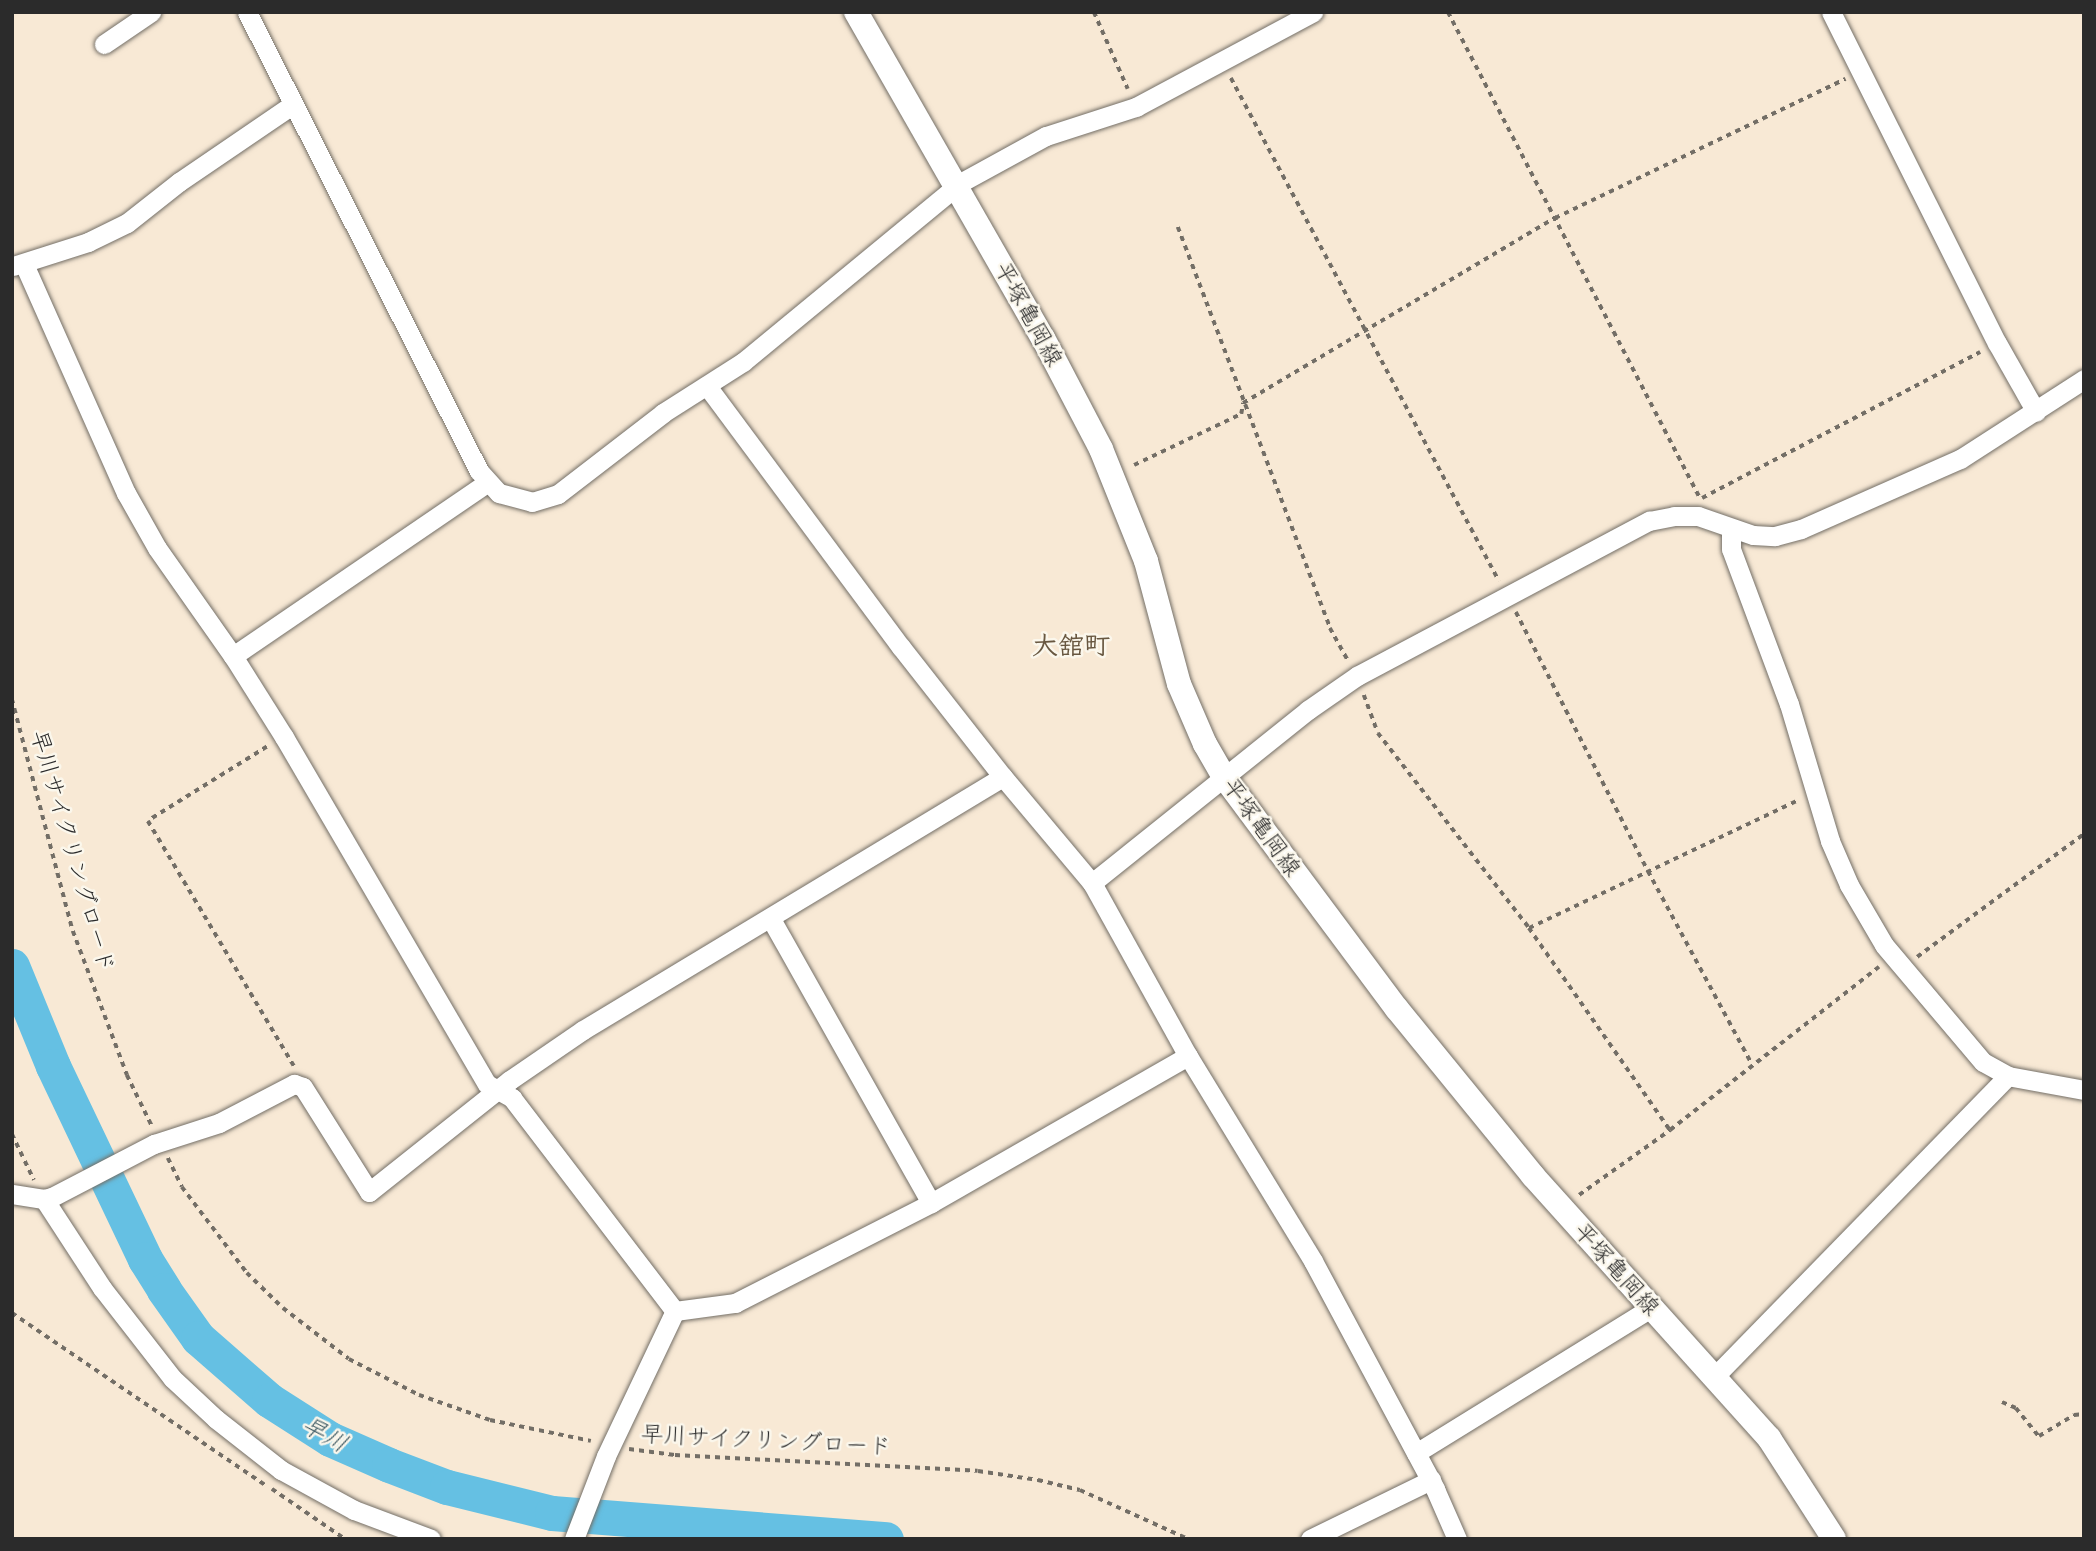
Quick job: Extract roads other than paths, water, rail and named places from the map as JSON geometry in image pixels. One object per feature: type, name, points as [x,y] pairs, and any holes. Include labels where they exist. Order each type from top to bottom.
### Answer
[{"type":"main road","name":"平塚亀岡線","points":[[856,12],[1043,338],[1101,449],[1146,561],[1179,684],[1205,744],[1224,777],[1397,1009],[1561,1208],[1715,1376],[1785,1459],[1834,1539]]},
{"type":"street","points":[[104,44],[151,12]]},
{"type":"street","points":[[247,12],[292,105],[487,483],[514,499],[532,502],[551,497],[574,483],[663,413],[743,362],[957,185],[1046,136],[1136,107],[1313,12]]},
{"type":"street","points":[[1831,12],[1997,343],[2036,412]]},
{"type":"street","points":[[292,105],[179,182],[127,223],[88,242],[18,265],[126,493],[158,548],[233,656],[284,737],[487,1084],[512,1098],[675,1311]]},
{"type":"street","points":[[1092,883],[1308,710],[1357,677],[1506,595],[1649,521],[1699,507],[1731,529],[1753,535],[1776,536],[1801,529],[1960,459],[2084,379]]},
{"type":"street","points":[[707,386],[802,517],[1003,777],[1092,883],[1188,1056],[1313,1261],[1431,1480],[1457,1539]]},
{"type":"street","points":[[233,656],[487,483]]},
{"type":"street","points":[[1731,529],[1731,549],[1789,704],[1830,841],[1849,885],[1884,945],[1983,1062],[2008,1076],[2084,1090]]},
{"type":"street","points":[[12,1194],[48,1198],[157,1143],[219,1123],[294,1084],[303,1087],[369,1192],[499,1090],[583,1030],[1003,777]]},
{"type":"street","points":[[771,919],[931,1203]]},
{"type":"street","points":[[675,1311],[735,1303],[931,1203],[1188,1056]]},
{"type":"street","points":[[1715,1376],[2008,1076]]},
{"type":"street","points":[[48,1198],[102,1288],[172,1378],[216,1419],[281,1471],[354,1510],[431,1539]]},
{"type":"street","points":[[1416,1453],[1652,1307]]},
{"type":"street","points":[[574,1539],[609,1452],[675,1311]]},
{"type":"street","points":[[1310,1539],[1431,1480]]},
{"type":"waterway","name":"早川","points":[[12,966],[53,1066],[145,1259],[198,1338],[269,1400],[330,1439],[389,1465],[447,1487],[552,1513],[886,1539]]},
{"type":"district","name":"大舘町","points":[[1071,645]]}]
